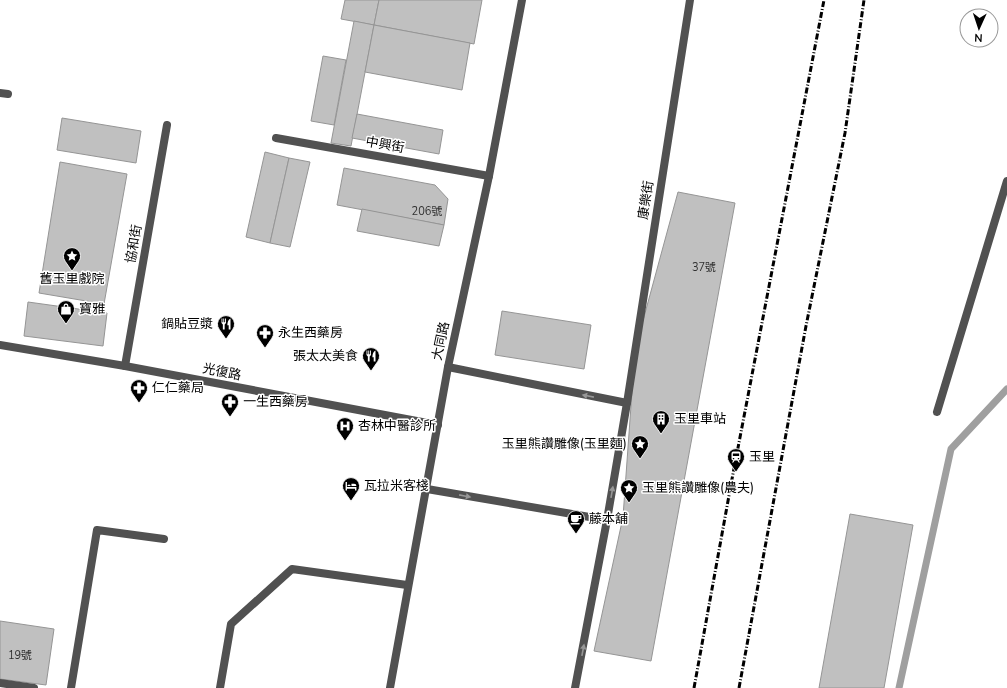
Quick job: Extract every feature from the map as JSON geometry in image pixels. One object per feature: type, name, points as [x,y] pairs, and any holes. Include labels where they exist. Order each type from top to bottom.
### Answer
[{"type":"street","name":"大同路","points":[[390,688],[407,586],[427,489],[448,367],[489,176],[522,0]]},
{"type":"street","name":"康樂街","points":[[575,688],[607,520],[627,403],[690,0]]},
{"type":"street","name":"協和街","points":[[125,366],[167,125]]},
{"type":"street","name":"中興街","points":[[276,138],[489,176]]},
{"type":"street","points":[[937,412],[1007,181]]},
{"type":"street","name":"光復路","points":[[0,345],[125,366],[438,425]]},
{"type":"street","points":[[448,367],[627,403]]},
{"type":"street","points":[[427,489],[607,520]]},
{"type":"street","points":[[71,688],[97,530],[164,539]]},
{"type":"street","points":[[220,688],[231,624],[292,569],[407,586]]},
{"type":"street","points":[[0,683],[34,688]]},
{"type":"building","points":[[345,0],[379,0],[374,25],[341,19]]},
{"type":"building","points":[[379,0],[482,0],[474,44],[374,25]]},
{"type":"building","points":[[354,21],[374,25],[351,146],[331,143]]},
{"type":"building","points":[[374,25],[470,43],[462,90],[365,72]]},
{"type":"building","points":[[323,56],[346,60],[334,125],[311,121]]},
{"type":"building","points":[[357,114],[443,130],[439,154],[352,138]]},
{"type":"building","points":[[62,118],[141,131],[136,163],[57,150]]},
{"type":"building","points":[[265,152],[289,158],[270,243],[246,237]]},
{"type":"building","points":[[289,158],[310,162],[290,247],[270,243]]},
{"type":"building","points":[[60,162],[127,174],[104,304],[39,293]]},
{"type":"building","points":[[344,168],[435,185],[448,199],[444,225],[337,205]]},
{"type":"building","name":"玉里車站","points":[[678,192],[735,203],[651,661],[594,651],[623,517],[635,350]]},
{"type":"building","points":[[362,209],[444,225],[439,246],[357,231]]},
{"type":"building","name":"寶雅","points":[[28,302],[107,313],[103,346],[24,336]]},
{"type":"building","points":[[502,311],[591,325],[584,369],[495,355]]},
{"type":"building","points":[[850,514],[913,525],[884,688],[819,688]]},
{"type":"building","points":[[0,621],[54,629],[46,685],[0,679]]},
{"type":"waterway","points":[[899,688],[951,449],[1007,389]]},
{"type":"railway","points":[[694,688],[732,479],[824,0]]},
{"type":"railway","points":[[739,688],[806,326],[845,133],[864,0]]},
{"type":"place","name":"舊玉里戲院","points":[[72,271]]},
{"type":"place","name":"寶雅","points":[[66,324]]},
{"type":"place","name":"鍋貼豆漿","points":[[226,339]]},
{"type":"place","name":"永生西藥房","points":[[265,348]]},
{"type":"place","name":"張太太美食","points":[[371,371]]},
{"type":"place","name":"仁仁藥局","points":[[139,403]]},
{"type":"place","name":"一生西藥房","points":[[230,417]]},
{"type":"place","name":"玉里車站","points":[[661,434]]},
{"type":"place","name":"杏林中醫診所","points":[[345,441]]},
{"type":"place","name":"玉里熊讚雕像(玉里麵)","points":[[640,459]]},
{"type":"place","name":"玉里","points":[[736,472]]},
{"type":"place","name":"瓦拉米客棧","points":[[351,501]]},
{"type":"place","name":"玉里熊讚雕像(農夫)","points":[[629,503]]},
{"type":"place","name":"藤本舖","points":[[576,534]]}]
